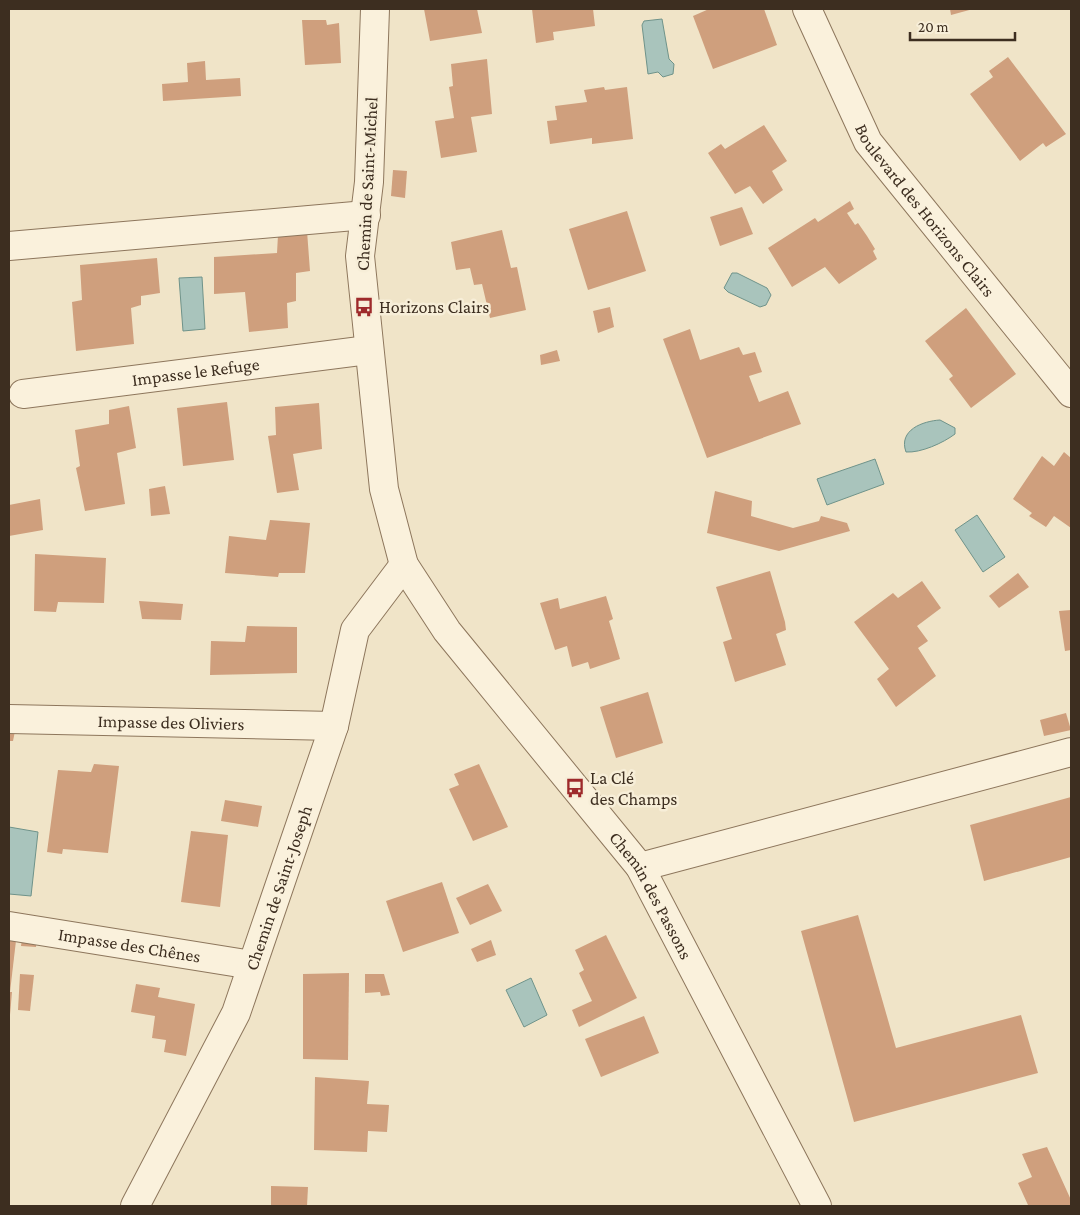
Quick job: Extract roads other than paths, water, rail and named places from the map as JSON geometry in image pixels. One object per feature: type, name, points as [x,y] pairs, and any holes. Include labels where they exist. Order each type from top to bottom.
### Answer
[{"type":"street","name":"Chemin de Saint-Michel","points":[[375,9],[366,215],[360,256],[368,350],[384,489],[404,565]]},
{"type":"street","name":"Boulevard des Horizons Clairs","points":[[807,9],[868,142],[1071,393]]},
{"type":"street","points":[[9,246],[366,215]]},
{"type":"street","name":"Impasse le Refuge","points":[[23,394],[368,350]]},
{"type":"street","name":"Chemin de Saint-Joseph","points":[[135,1206],[236,1013],[334,726],[355,630],[404,565]]},
{"type":"street","name":"Chemin des Passons","points":[[404,565],[447,630],[640,867],[817,1206]]},
{"type":"street","name":"Impasse des Oliviers","points":[[9,719],[334,726]]},
{"type":"street","points":[[640,867],[1071,752]]},
{"type":"street","name":"Impasse des Chênes","points":[[9,926],[252,965]]},
{"type":"water","points":[[662,19],[669,59],[674,64],[673,74],[663,77],[658,72],[648,74],[642,25],[644,21]]},
{"type":"water","points":[[732,273],[737,273],[767,288],[771,295],[766,305],[760,307],[728,292],[724,288]]},
{"type":"water","points":[[202,277],[205,329],[183,331],[179,278]]},
{"type":"water","points":[[940,420],[955,428],[955,434],[932,447],[906,452],[904,444],[909,432],[926,422]]},
{"type":"water","points":[[875,459],[884,484],[827,505],[817,479]]},
{"type":"water","points":[[977,515],[1005,557],[983,572],[955,530]]},
{"type":"water","points":[[9,827],[38,832],[31,896],[9,894]]},
{"type":"water","points":[[531,978],[547,1015],[524,1027],[506,990]]},
{"type":"place","name":"Horizons Clairs","points":[[364,307]]},
{"type":"place","name":"La Clé des Champs","points":[[575,788]]}]
